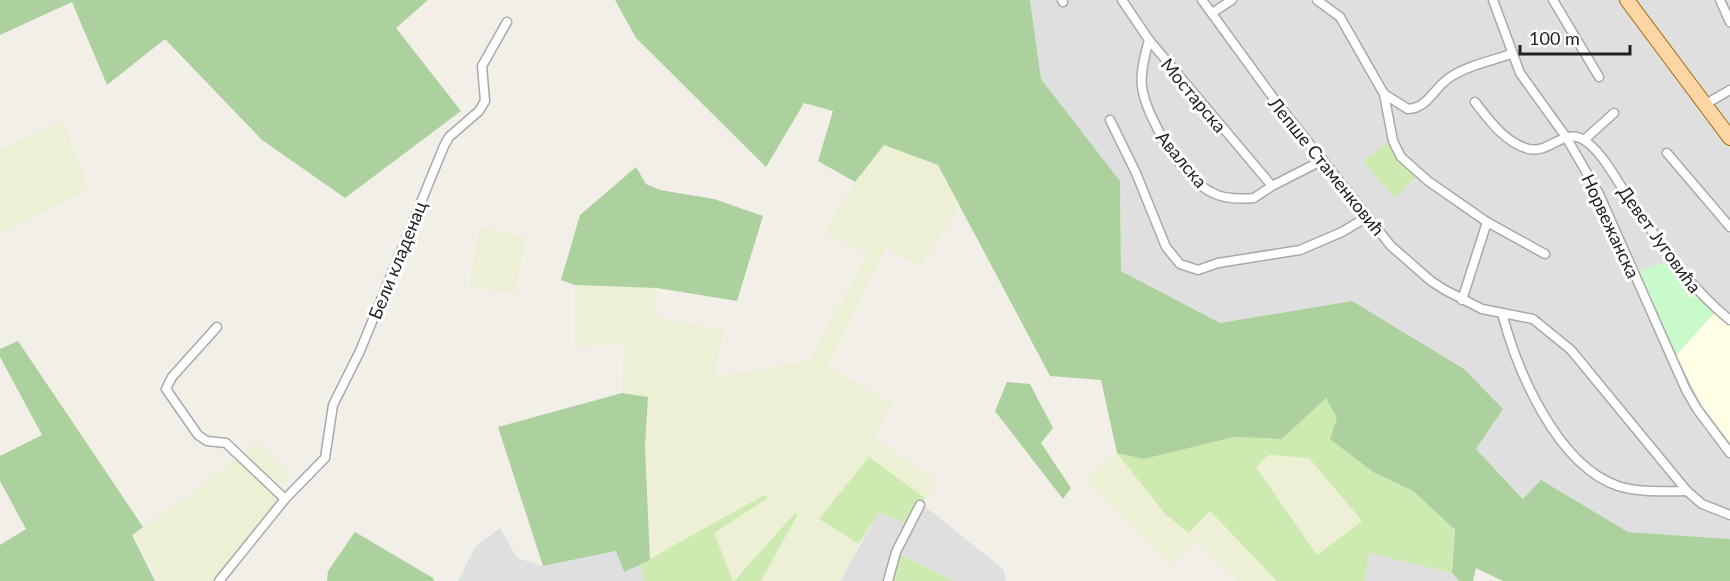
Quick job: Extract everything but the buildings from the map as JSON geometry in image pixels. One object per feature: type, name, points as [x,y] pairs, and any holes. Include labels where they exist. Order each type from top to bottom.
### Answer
[{"type":"main road","points":[[1627,0],[1730,138]]},
{"type":"street","name":"Мостарска","points":[[1122,0],[1149,40],[1272,186]]},
{"type":"street","name":"Лепше Стаменковић","points":[[1203,0],[1276,103],[1367,218],[1413,266],[1431,281],[1462,300],[1482,309],[1533,319],[1558,338],[1687,491],[1702,504],[1730,515]]},
{"type":"street","points":[[1212,13],[1232,0]]},
{"type":"street","points":[[1317,0],[1340,17],[1384,94],[1393,141],[1401,157],[1428,181],[1487,222],[1545,254]]},
{"type":"street","name":"Норвежанска","points":[[1493,0],[1511,54],[1529,88],[1566,137],[1599,194],[1686,390],[1696,409],[1730,453]]},
{"type":"street","points":[[1553,0],[1599,77]]},
{"type":"street","points":[[1720,0],[1730,22]]},
{"type":"street","name":"Бели кладенац","points":[[219,581],[285,499],[325,458],[330,417],[336,399],[360,351],[444,146],[449,137],[478,111],[485,101],[482,66],[507,22]]},
{"type":"street","name":"Авалска","points":[[1149,40],[1142,87],[1158,132],[1203,186],[1216,195],[1254,198],[1272,186],[1323,160]]},
{"type":"street","points":[[1384,94],[1411,110],[1432,97],[1445,81],[1455,74],[1511,54]]},
{"type":"street","points":[[1704,105],[1730,90]]},
{"type":"street","points":[[1475,102],[1494,126],[1519,145],[1542,150],[1566,137],[1576,136],[1584,140],[1614,113]]},
{"type":"street","points":[[1110,120],[1136,172],[1166,247],[1171,255],[1188,268],[1198,270],[1218,263],[1300,250],[1367,218]]},
{"type":"street","name":"Девет Југовића","points":[[1584,140],[1605,163],[1685,277],[1730,320]]},
{"type":"street","points":[[1667,153],[1730,227]]},
{"type":"street","points":[[1462,300],[1487,222]]},
{"type":"street","points":[[1502,313],[1537,403],[1553,430],[1570,452],[1597,475],[1616,485],[1648,491],[1687,491]]},
{"type":"street","points":[[217,327],[172,377],[166,389],[203,440],[226,443],[285,499]]},
{"type":"street","points":[[888,581],[896,552],[920,505]]},
{"type":"shaded area","points":[[1030,0],[1730,0],[1730,539],[1628,532],[1541,481],[1524,499],[1476,449],[1503,409],[1352,301],[1220,323],[1121,271],[1120,181],[1041,79]]},
{"type":"shaded area","points":[[63,121],[89,189],[0,233],[0,150]]},
{"type":"shaded area","points":[[884,145],[938,165],[960,206],[920,267],[886,247],[828,366],[893,404],[873,436],[937,481],[925,498],[869,458],[819,520],[859,544],[840,581],[761,581],[798,515],[796,513],[733,581],[713,533],[767,498],[764,495],[650,560],[645,445],[648,397],[622,393],[624,344],[575,346],[575,285],[657,288],[656,317],[724,330],[714,377],[810,361],[867,253],[824,232],[855,182]]},
{"type":"shaded area","points":[[480,227],[525,237],[516,294],[469,286]]},
{"type":"shaded area","points":[[1714,313],[1730,324],[1730,443],[1701,404],[1676,355]]},
{"type":"shaded area","points":[[257,442],[291,474],[274,489],[283,498],[214,581],[160,581],[132,535],[189,496]]},
{"type":"shaded area","points":[[1117,453],[1165,514],[1189,533],[1210,511],[1277,581],[1237,581],[1197,542],[1170,565],[1085,479]]},
{"type":"shaded area","points":[[1269,454],[1309,458],[1362,521],[1318,556],[1256,467]]},
{"type":"shaded area","points":[[921,503],[1003,569],[1006,581],[953,581],[896,552],[888,581],[840,581],[879,512]]},
{"type":"shaded area","points":[[500,528],[517,558],[543,566],[617,551],[624,572],[639,565],[645,581],[458,581],[475,547]]},
{"type":"shaded area","points":[[1368,552],[1452,573],[1459,581],[1365,581]]},
{"type":"green space","points":[[0,0],[428,0],[396,28],[461,111],[345,198],[262,140],[165,39],[107,85],[72,2],[0,35]]},
{"type":"green space","points":[[615,0],[1030,0],[1041,79],[1120,181],[1121,271],[1220,323],[1352,301],[1464,369],[1503,409],[1476,449],[1523,499],[1541,480],[1628,532],[1730,539],[1730,581],[1503,581],[1476,568],[1473,581],[1459,581],[1452,573],[1455,530],[1413,491],[1373,472],[1330,439],[1337,418],[1326,398],[1282,439],[1234,437],[1144,459],[1117,453],[1101,380],[1050,376],[938,165],[884,145],[855,182],[818,161],[833,111],[804,103],[766,167],[636,38]]},
{"type":"green space","points":[[1388,142],[1398,160],[1416,176],[1395,198],[1363,162]]},
{"type":"green space","points":[[636,167],[646,184],[660,190],[714,199],[763,216],[737,301],[657,288],[575,285],[561,280],[580,215]]},
{"type":"green space","points":[[1663,262],[1714,313],[1676,355],[1637,273]]},
{"type":"green space","points":[[18,341],[143,527],[132,535],[155,581],[0,581],[0,545],[26,529],[0,481],[0,456],[42,435],[0,357],[0,349]]},
{"type":"green space","points":[[1007,382],[1030,384],[1053,428],[1041,443],[1071,488],[1063,499],[995,411]]},
{"type":"green space","points":[[622,393],[648,397],[645,446],[650,560],[624,572],[616,551],[543,566],[498,427]]},
{"type":"green space","points":[[1326,398],[1373,472],[1413,491],[1455,530],[1452,573],[1369,553],[1365,581],[1277,581],[1210,511],[1189,533],[1165,514],[1117,453],[1144,459],[1234,437],[1282,439]],"holes":[[[1269,455],[1309,458],[1362,521],[1317,555],[1256,467]]]},
{"type":"green space","points":[[869,457],[925,498],[910,526],[879,512],[859,544],[819,519]]},
{"type":"green space","points":[[764,495],[768,498],[714,533],[733,581],[645,581],[639,565]]},
{"type":"green space","points":[[795,513],[798,514],[761,581],[734,581]]},
{"type":"green space","points":[[355,532],[433,578],[434,581],[327,581],[328,571]]},
{"type":"green space","points":[[896,552],[953,581],[888,581]]}]
